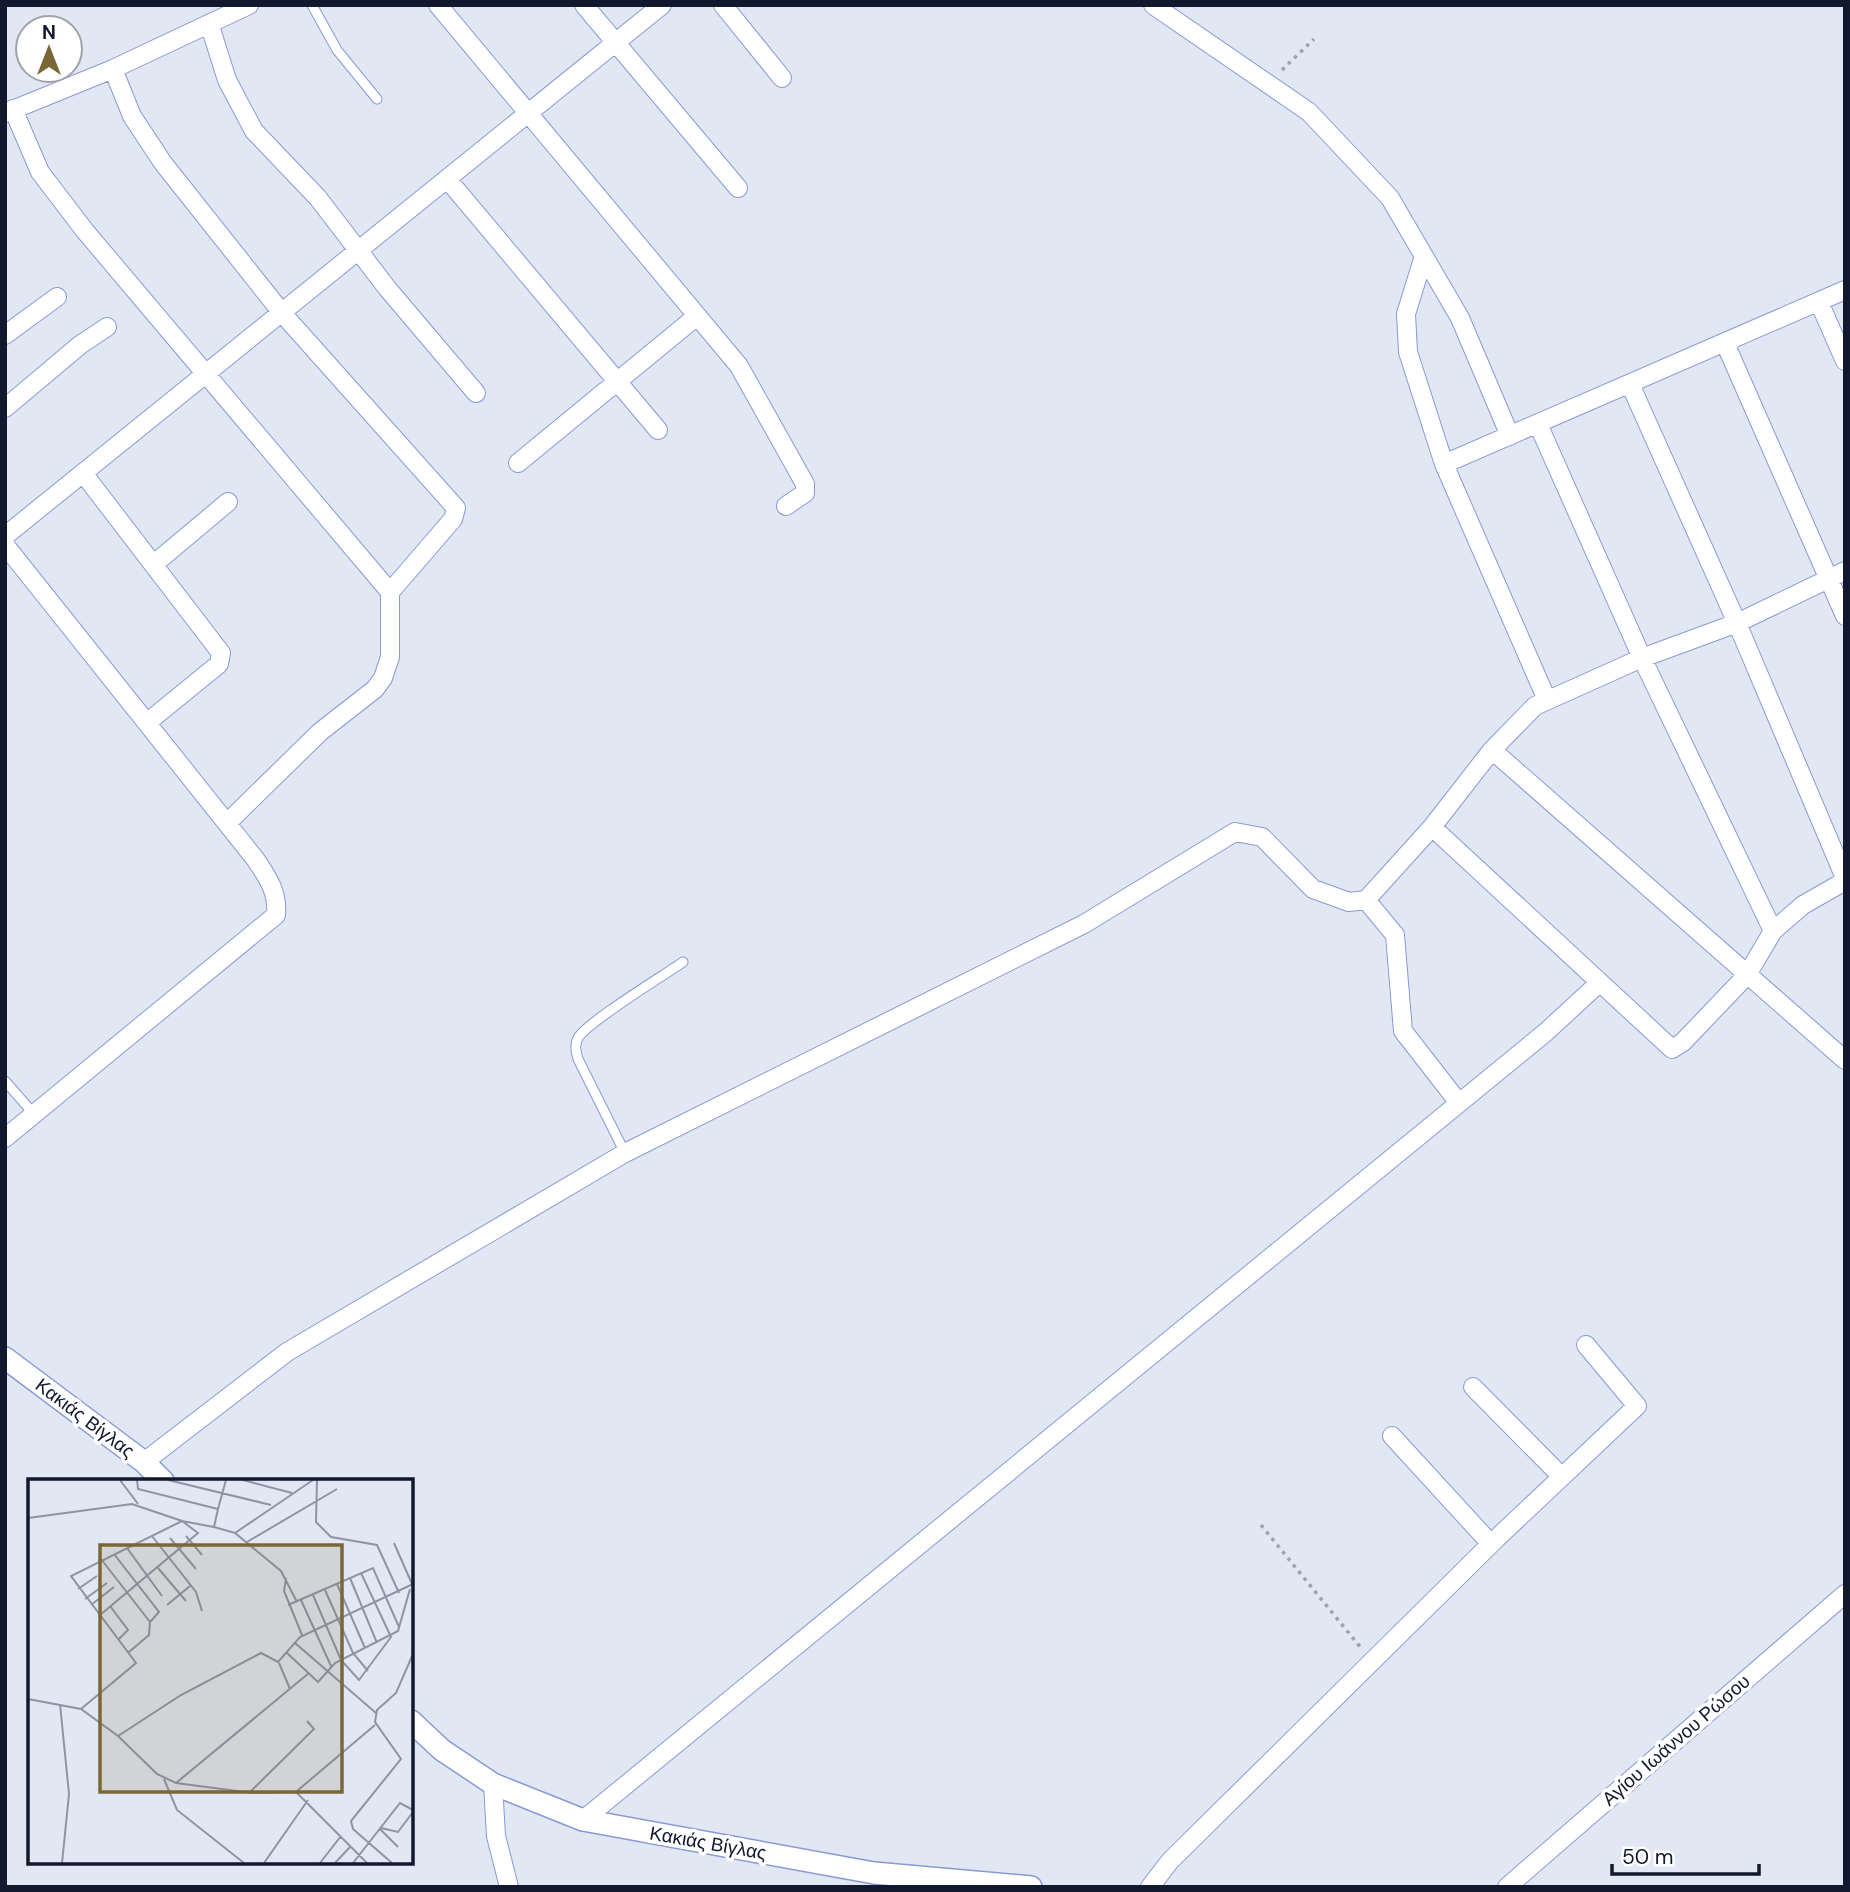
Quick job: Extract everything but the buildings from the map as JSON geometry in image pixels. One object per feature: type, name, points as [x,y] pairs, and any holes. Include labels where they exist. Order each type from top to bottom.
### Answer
[{"type":"street","points":[[227,823],[320,732],[375,689],[383,678],[390,657],[390,592],[85,231],[40,172],[9,111],[113,69],[210,26],[249,5]]},
{"type":"street","points":[[438,5],[738,366],[805,484],[804,493],[786,506]]},
{"type":"street","points":[[584,5],[737,188]]},
{"type":"street","points":[[5,537],[662,5]]},
{"type":"street","points":[[723,5],[782,78]]},
{"type":"street","points":[[1153,5],[1308,112],[1390,198],[1423,259],[1460,318],[1510,436]]},
{"type":"street","points":[[210,26],[227,80],[254,131],[318,198],[387,288],[476,393]]},
{"type":"street","points":[[113,69],[132,116],[163,163],[282,313],[456,508],[453,519],[390,592]]},
{"type":"street","points":[[448,180],[658,430]]},
{"type":"street","points":[[1423,259],[1406,314],[1408,352],[1444,464],[1547,701]]},
{"type":"street","points":[[1444,464],[1845,290]]},
{"type":"street","points":[[5,335],[57,297]]},
{"type":"street","points":[[1819,302],[1845,361]]},
{"type":"street","points":[[518,463],[697,316]]},
{"type":"street","points":[[5,408],[80,345],[107,327]]},
{"type":"street","points":[[1725,343],[1837,575],[1845,616]]},
{"type":"street","points":[[1432,827],[1598,984],[1672,1049],[1683,1042],[1747,975],[1773,931],[1804,905],[1845,879],[1737,623],[1630,384]]},
{"type":"street","points":[[1538,424],[1642,658],[1773,931]]},
{"type":"street","points":[[83,473],[221,653],[219,664],[149,721]]},
{"type":"street","points":[[154,564],[228,502]]},
{"type":"street","points":[[5,545],[149,721],[227,823],[272,885],[277,902],[276,915],[5,1138]]},
{"type":"street","points":[[144,1462],[287,1352],[625,1153],[1084,924],[1235,832],[1262,837],[1313,889],[1349,902],[1366,900],[1432,827],[1492,750],[1535,706],[1642,658],[1737,623],[1837,575]]},
{"type":"street","points":[[1492,750],[1845,1060]]},
{"type":"street","points":[[1366,900],[1395,935],[1403,1031],[1407,1041],[1459,1102]]},
{"type":"street","points":[[583,1820],[1459,1102],[1598,984]]},
{"type":"street","points":[[1150,1887],[1170,1861],[1491,1544],[1637,1406],[1586,1345]]},
{"type":"street","name":"Κακιάς Βίγλας","points":[[5,1358],[144,1462],[161,1479]]},
{"type":"street","points":[[1473,1387],[1562,1478]]},
{"type":"street","points":[[1392,1436],[1491,1544]]},
{"type":"street","name":"Αγίου Ιωάννου Ρώσου","points":[[1507,1887],[1845,1594]]},
{"type":"street","name":"Κακιάς Βίγλας","points":[[413,1723],[442,1749],[493,1784],[583,1820],[874,1873],[1031,1887]]},
{"type":"street","points":[[493,1784],[496,1836],[509,1887]]},
{"type":"lane","points":[[312,5],[337,50],[377,99]]},
{"type":"lane","points":[[625,1153],[578,1059],[575,1049],[578,1038],[683,962]]},
{"type":"lane","points":[[5,1081],[34,1114]]},
{"type":"path","points":[[1267,83],[1314,39]]},
{"type":"path","points":[[1261,1525],[1373,1663]]}]
